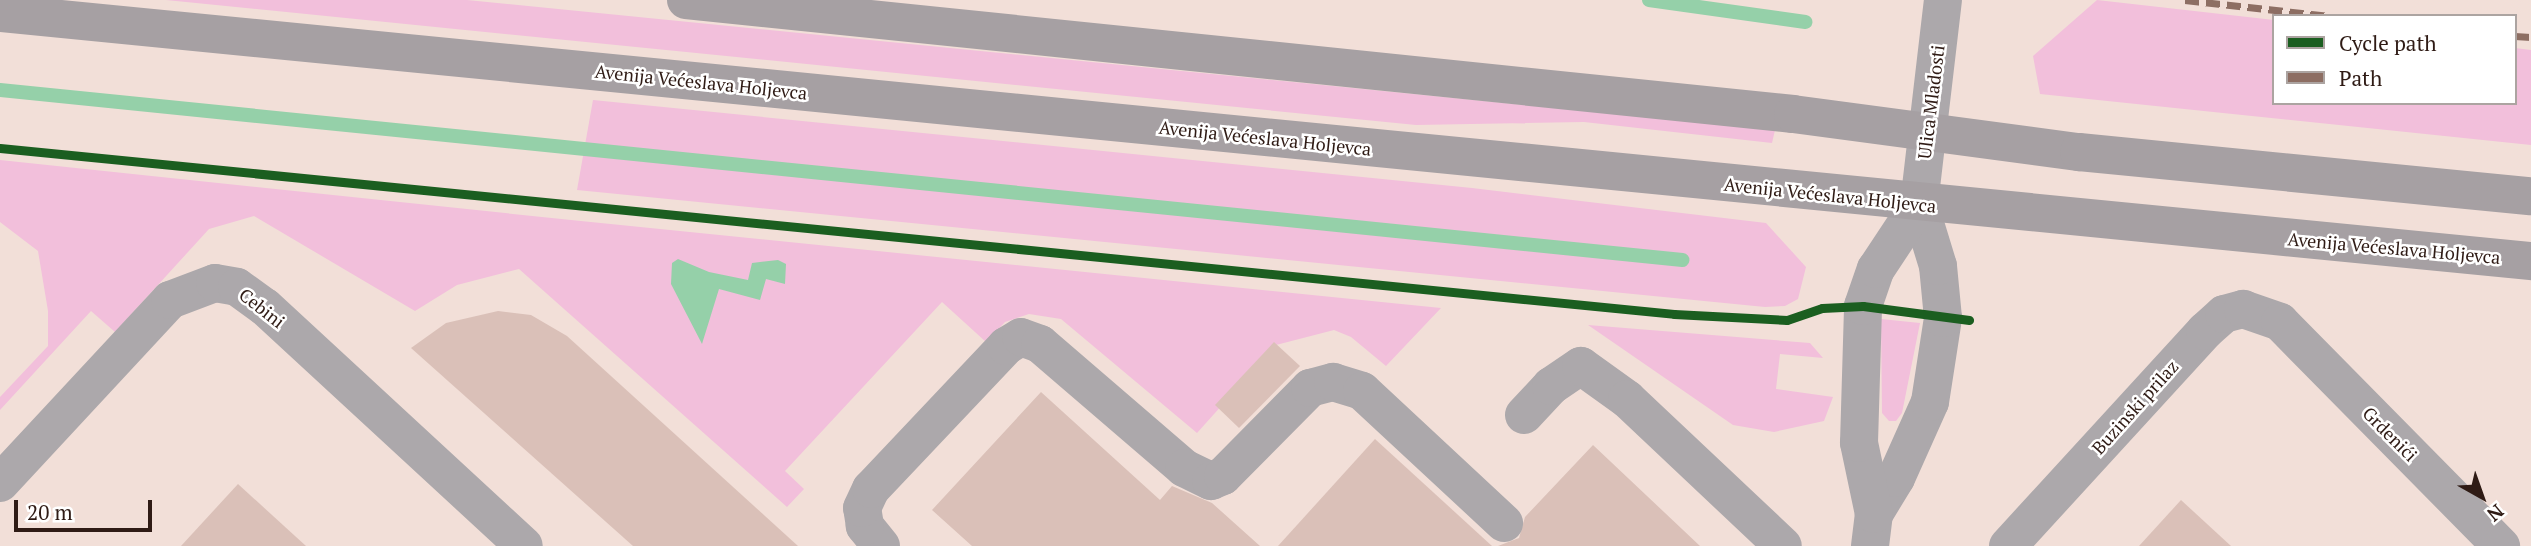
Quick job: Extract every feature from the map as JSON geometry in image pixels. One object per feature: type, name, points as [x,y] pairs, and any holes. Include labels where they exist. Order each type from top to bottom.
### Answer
[{"type":"main road","points":[[686,0],[1779,112],[2078,152],[2531,195]]},
{"type":"main road","name":"Avenija Većeslava Holjevca","points":[[0,13],[1919,204],[2531,261]]},
{"type":"street","name":"Ulica Mladosti","points":[[1919,204],[1943,0]]},
{"type":"street","points":[[1872,530],[1930,402],[1943,318],[1938,266],[1919,204]]},
{"type":"street","points":[[1872,530],[1860,443],[1863,306],[1875,269],[1919,204]]},
{"type":"street","name":"Cebini","points":[[0,483],[170,300],[215,283],[237,287],[265,307],[524,546]]},
{"type":"street","name":"Buzinski prilaz","points":[[2008,546],[2224,314],[2243,309],[2280,322]]},
{"type":"street","name":"Grdenići","points":[[2280,322],[2501,546]]},
{"type":"street","points":[[881,546],[865,526],[862,508],[871,489],[1006,345],[1021,337],[1040,344],[1184,468],[1211,481],[1223,476],[1310,388],[1333,382],[1362,391],[1504,523]]},
{"type":"street","points":[[1524,415],[1551,386],[1581,366],[1627,399],[1783,546]]},
{"type":"shaded area","points":[[166,0],[467,0],[1775,130],[1772,143],[1584,122],[1416,125]]},
{"type":"shaded area","points":[[2097,0],[2272,20],[2272,105],[2517,105],[2517,48],[2531,50],[2531,145],[2040,94],[2033,56]]},
{"type":"shaded area","points":[[593,100],[1472,188],[1766,223],[1806,267],[1798,299],[1785,306],[1765,307],[577,190]]},
{"type":"shaded area","points":[[0,160],[1441,308],[1386,366],[1351,337],[1334,330],[1276,345],[1197,433],[1061,319],[1029,314],[1005,322],[986,342],[942,302],[785,471],[804,489],[787,507],[519,269],[457,285],[415,311],[254,216],[209,229],[115,332],[91,311],[0,410],[0,397],[48,346],[48,311],[38,251],[0,222]]},
{"type":"shaded area","points":[[678,259],[709,272],[748,280],[752,263],[778,260],[786,264],[785,284],[766,279],[760,300],[719,289],[702,344],[671,284],[672,263]]},
{"type":"shaded area","points":[[1881,319],[1920,323],[1902,413],[1896,421],[1889,421],[1882,413]]},
{"type":"shaded area","points":[[1588,325],[1810,343],[1823,358],[1780,354],[1776,389],[1833,397],[1824,421],[1774,432],[1733,425]]},
{"type":"building","points":[[498,311],[531,315],[567,336],[798,546],[633,546],[411,348],[446,323]]},
{"type":"building","points":[[1274,342],[1300,366],[1239,428],[1215,405]]},
{"type":"building","points":[[1041,392],[1160,500],[1172,486],[1212,503],[1260,546],[972,546],[932,510]]},
{"type":"building","points":[[1375,439],[1492,546],[1278,546]]},
{"type":"building","points":[[1593,445],[1700,546],[1498,546],[1519,538],[1525,517]]},
{"type":"building","points":[[238,484],[306,546],[181,546]]},
{"type":"building","points":[[2181,500],[2231,546],[2139,546]]},
{"type":"waterway","points":[[1649,0],[1805,22]]},
{"type":"waterway","points":[[0,90],[1682,260]]},
{"type":"marked path","points":[[2185,0],[2312,14]]},
{"type":"marked path","points":[[2517,36],[2531,37]]},
{"type":"cycle path","points":[[0,148],[1674,314],[1787,320],[1822,308],[1863,306],[1969,320]]}]
